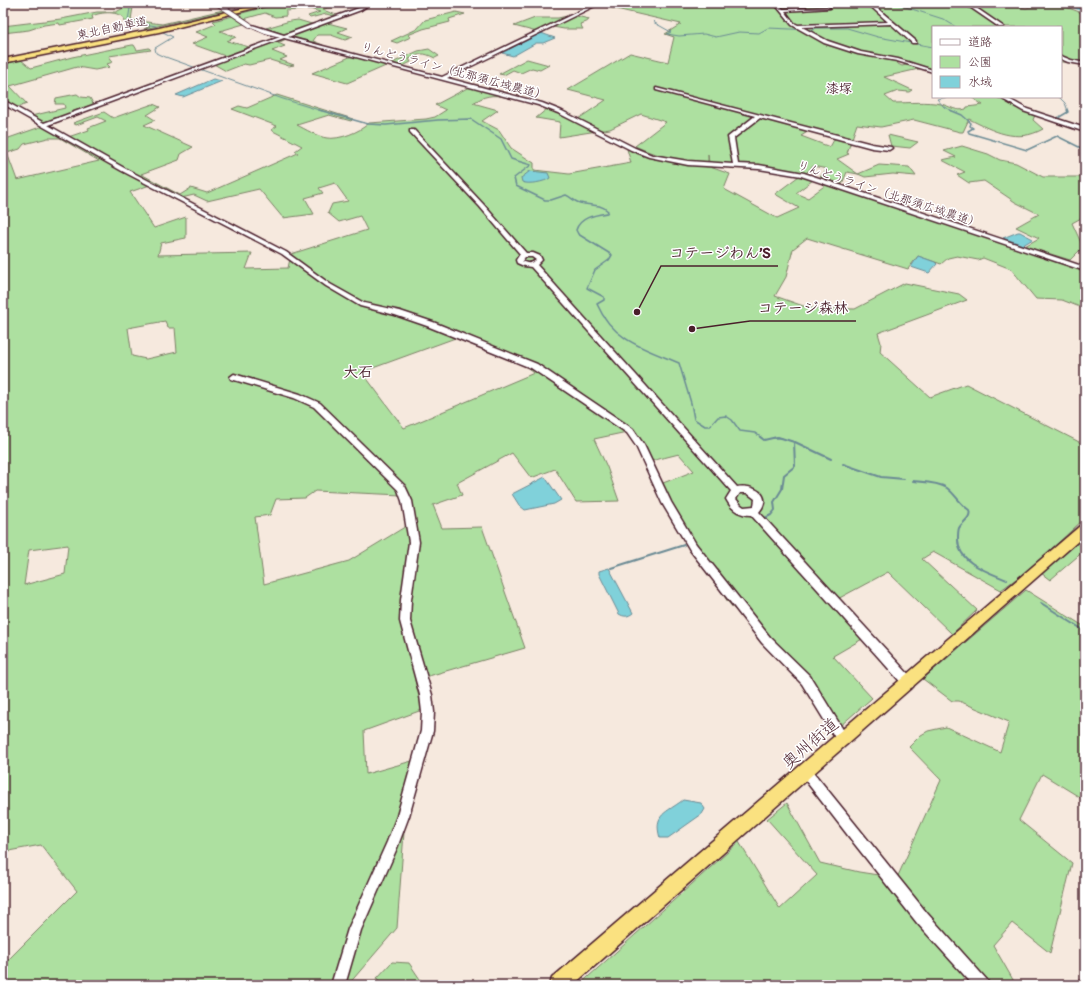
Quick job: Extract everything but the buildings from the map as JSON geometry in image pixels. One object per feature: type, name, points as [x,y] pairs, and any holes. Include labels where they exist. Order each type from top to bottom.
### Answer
[{"type":"highway","name":"東北自動車道","points":[[3,60],[130,34],[264,3]]},
{"type":"highway","name":"東北自動車道","points":[[3,60],[159,30],[272,3]]},
{"type":"highway","name":"奥州街道","points":[[559,985],[909,683],[1085,528]]},
{"type":"street","name":"りんどうライン（北那須広域農道）","points":[[217,3],[250,25],[266,32],[540,104],[566,115],[633,149],[651,156],[688,164],[780,170],[816,179],[1085,269]]},
{"type":"street","points":[[43,125],[228,56],[286,37],[360,9],[369,3]]},
{"type":"street","points":[[444,78],[599,3]]},
{"type":"street","points":[[776,3],[793,24],[830,44],[860,53],[898,60],[932,71]]},
{"type":"street","points":[[782,10],[828,8],[823,3]]},
{"type":"street","points":[[869,3],[914,42]]},
{"type":"street","points":[[966,3],[1000,26]]},
{"type":"street","points":[[798,26],[893,23]]},
{"type":"street","points":[[1062,57],[1070,61],[1085,64]]},
{"type":"street","points":[[658,89],[872,146],[889,148]]},
{"type":"street","points":[[1003,98],[1025,110],[1085,130]]},
{"type":"street","points":[[3,102],[124,170],[278,250],[328,285],[362,305],[397,313],[430,324],[534,366],[630,431],[640,445],[667,503],[693,547],[766,640],[806,680],[843,740]]},
{"type":"street","points":[[736,166],[730,140],[731,137],[759,116]]},
{"type":"street","points":[[412,131],[482,206],[524,255],[533,255],[538,257],[538,262],[533,265],[736,491]]},
{"type":"street","points":[[234,377],[297,396],[316,405],[402,488],[407,501],[412,528],[414,542],[406,600],[405,621],[426,695],[428,712],[424,749],[393,844],[355,928],[338,985]]},
{"type":"street","points":[[746,490],[758,496],[760,499],[759,506],[753,510],[744,511],[735,506],[731,499],[736,491],[746,490]]},
{"type":"street","points":[[753,510],[909,683]]},
{"type":"street","points":[[806,772],[922,918],[982,985]]},
{"type":"green space","points":[[127,3],[168,3],[133,7],[131,20],[162,24],[223,10],[225,11],[144,29],[150,26],[123,21],[125,20],[119,15],[114,13],[105,13],[92,16],[93,19],[60,25],[59,23],[44,25],[29,30],[3,33],[3,26],[61,19],[97,12],[116,12],[127,6]]},
{"type":"green space","points":[[282,3],[347,3],[346,7],[327,8],[323,10],[339,16],[338,17],[326,14],[310,18],[308,16],[320,12],[310,9],[286,11],[286,16],[275,17],[265,13],[244,19],[238,14]]},
{"type":"green space","points":[[590,3],[992,3],[1026,8],[1036,6],[1032,3],[1055,3],[1085,14],[1085,65],[1062,62],[1062,26],[932,26],[932,69],[899,60],[897,61],[898,64],[902,66],[911,64],[923,68],[884,77],[912,90],[909,92],[898,91],[885,96],[893,103],[935,103],[959,110],[966,109],[967,107],[983,105],[972,98],[999,98],[1016,108],[1035,115],[1033,120],[1043,129],[1033,133],[1014,136],[987,128],[969,119],[963,132],[914,120],[881,127],[857,124],[847,153],[849,154],[837,159],[858,174],[847,172],[842,184],[820,177],[827,169],[813,166],[806,173],[765,166],[709,163],[708,154],[708,163],[680,160],[652,153],[635,146],[666,122],[641,114],[610,129],[559,137],[560,122],[536,118],[547,109],[574,121],[606,100],[568,90],[630,53],[668,62],[674,37],[665,34],[681,24]],"holes":[[[809,131],[835,138],[830,147],[801,136]]]},
{"type":"green space","points":[[456,12],[465,14],[449,19],[450,22],[423,29],[408,35],[411,37],[397,43],[391,41],[417,29],[425,20]]},
{"type":"green space","points":[[572,15],[589,19],[588,21],[580,24],[583,29],[564,29],[553,27],[541,33],[514,26],[535,18],[558,18]]},
{"type":"green space","points":[[233,16],[244,24],[220,31],[236,37],[227,41],[253,48],[282,37],[286,39],[278,43],[285,46],[272,51],[287,57],[280,60],[294,65],[289,66],[270,60],[249,65],[244,64],[226,71],[212,63],[228,57],[192,44],[208,37],[196,32],[216,24],[213,21]]},
{"type":"green space","points":[[298,20],[315,25],[324,22],[347,28],[338,32],[353,37],[345,40],[331,35],[317,35],[313,41],[323,45],[266,28]]},
{"type":"green space","points":[[134,45],[137,50],[149,48],[151,50],[109,56],[113,62],[107,64],[110,67],[95,70],[77,67],[10,86],[27,104],[15,108],[3,101],[3,64],[21,60],[31,68],[72,57]]},
{"type":"green space","points":[[429,49],[439,56],[435,58],[420,54],[409,59],[411,62],[403,66],[392,63],[418,51]]},
{"type":"green space","points":[[352,56],[388,65],[347,83],[312,73]]},
{"type":"green space","points":[[527,59],[549,65],[540,70],[532,68],[521,73],[513,70],[504,75],[499,74]]},
{"type":"green space","points":[[471,86],[507,95],[505,97],[488,96],[473,103],[498,110],[482,121],[499,130],[511,148],[534,163],[534,170],[569,174],[631,163],[627,149],[653,158],[680,164],[710,167],[730,174],[724,189],[777,218],[799,208],[775,194],[799,176],[813,180],[796,193],[808,198],[827,184],[1085,271],[1085,309],[1062,300],[1036,299],[1011,269],[983,258],[978,260],[957,256],[948,258],[941,264],[918,256],[908,269],[807,238],[793,249],[786,277],[775,296],[809,308],[855,309],[905,283],[959,294],[967,300],[878,333],[881,343],[880,352],[930,397],[966,384],[1085,445],[1085,518],[1031,568],[1001,590],[933,552],[922,559],[977,610],[952,634],[888,572],[832,602],[864,638],[833,656],[872,698],[840,726],[728,602],[665,505],[663,483],[694,471],[679,454],[651,461],[627,432],[594,439],[607,467],[619,501],[576,502],[555,469],[531,478],[512,453],[457,483],[462,495],[433,505],[442,528],[482,527],[525,648],[415,680],[422,710],[364,731],[366,774],[426,757],[405,819],[397,928],[348,985],[3,985],[3,965],[77,891],[41,845],[3,852],[3,140],[46,125],[31,116],[65,108],[64,104],[55,104],[56,98],[77,94],[81,97],[90,98],[95,107],[47,125],[68,137],[89,130],[88,128],[106,121],[98,117],[76,125],[73,123],[104,112],[113,118],[153,104],[160,107],[147,115],[155,120],[144,125],[193,147],[181,154],[179,160],[141,174],[180,195],[191,188],[207,193],[298,153],[295,151],[302,146],[271,130],[277,126],[232,109],[239,106],[247,108],[277,95],[353,119],[351,121],[329,115],[297,125],[320,136],[337,138],[349,135],[369,123],[426,119],[435,117],[446,110],[435,105]],"holes":[[[48,138],[60,138],[99,161],[17,180],[7,153],[20,149],[24,144]],[[335,183],[348,201],[332,204],[328,213],[339,222],[360,216],[367,230],[291,254],[288,268],[246,269],[252,253],[158,255],[161,243],[186,238],[186,217],[154,228],[130,192],[150,185],[177,199],[194,195],[207,201],[259,189],[283,218],[314,214],[305,198],[323,193],[319,188]],[[165,321],[168,328],[175,328],[177,352],[146,359],[132,356],[128,328]],[[458,337],[522,363],[534,373],[404,428],[362,372]],[[315,491],[402,495],[408,525],[349,561],[264,584],[255,517],[270,515],[276,499],[305,498]],[[68,545],[65,574],[24,585],[29,550]]]},
{"type":"green space","points":[[888,135],[918,142],[910,148],[891,146]]},
{"type":"green space","points":[[962,146],[988,154],[1000,160],[1016,163],[1043,177],[1085,177],[1085,214],[1083,217],[1072,223],[1083,247],[1070,260],[1025,246],[1039,238],[1016,227],[1039,214],[1015,202],[984,181],[969,183],[957,175],[965,172],[942,160],[956,157],[944,151]]},
{"type":"green space","points":[[879,165],[909,167],[916,176],[893,174],[865,177],[858,174]]},
{"type":"green space","points":[[1085,537],[1085,550],[1050,580],[1041,573]]},
{"type":"green space","points":[[1026,590],[1085,627],[1085,791],[1081,798],[1042,774],[1019,820],[1072,863],[1050,953],[1012,923],[993,945],[1016,985],[974,985],[966,976],[958,985],[579,985],[739,842],[780,909],[817,875],[767,819],[787,803],[820,863],[859,872],[897,878],[941,780],[909,747],[921,735],[928,731],[946,727],[1000,752],[1009,722],[959,701],[952,701],[923,679]]},
{"type":"green space","points":[[392,962],[409,963],[424,985],[382,985],[377,978]]},
{"type":"water","points":[[541,33],[555,38],[543,43],[536,43],[513,56],[502,53],[527,40],[525,39]]},
{"type":"water","points":[[213,79],[222,81],[183,97],[176,95]]},
{"type":"water","points":[[530,171],[548,173],[550,178],[536,183],[522,182],[521,178]]},
{"type":"water","points":[[1018,232],[1033,239],[1023,245],[1003,238]]},
{"type":"water","points":[[918,256],[937,264],[929,273],[911,267]]},
{"type":"water","points":[[545,477],[561,500],[554,504],[525,510],[519,505],[512,494]]},
{"type":"water","points":[[609,568],[633,613],[628,616],[619,614],[599,574],[599,571]]},
{"type":"water","points":[[683,800],[701,803],[705,809],[702,814],[668,838],[660,838],[658,824],[662,815]]},
{"type":"waterway","points":[[129,3],[130,8],[128,21],[156,26]]},
{"type":"waterway","points":[[893,3],[943,19],[954,26]]},
{"type":"waterway","points":[[1066,3],[1085,11]]},
{"type":"waterway","points":[[656,19],[653,22],[671,32],[667,34],[679,36],[704,34],[716,37],[739,32],[759,33],[768,28],[813,30],[816,28],[847,28],[878,37],[932,47]]},
{"type":"waterway","points":[[163,32],[173,37],[155,48],[156,53],[160,55],[283,99],[322,111]]},
{"type":"waterway","points":[[942,98],[937,99],[944,107],[950,110]]},
{"type":"waterway","points":[[1060,98],[1065,103],[1068,111]]},
{"type":"waterway","points":[[319,110],[368,124],[386,125],[438,120],[471,119],[501,139],[511,159],[531,165],[514,178],[516,186],[545,200],[551,200],[566,195],[578,202],[605,208],[608,211],[607,213],[584,219],[576,230],[578,234],[612,255],[609,260],[595,270],[587,288],[604,297],[604,300],[597,304],[604,317],[612,327],[631,342],[679,363],[691,403],[694,419],[705,426],[710,426],[718,417],[726,416],[732,420],[740,431],[755,433],[762,438]]},
{"type":"waterway","points":[[950,110],[962,115],[971,123],[970,126],[973,128],[968,131],[969,133],[1027,150],[1057,136],[1085,150]]},
{"type":"waterway","points":[[1058,120],[1056,119],[1068,112],[1067,110]]},
{"type":"waterway","points":[[760,437],[764,440],[777,437]]},
{"type":"waterway","points":[[773,438],[781,438]]},
{"type":"waterway","points":[[765,518],[771,515],[775,510],[774,502],[782,489],[784,475],[795,466],[794,442],[781,438]]},
{"type":"waterway","points":[[795,442],[831,459]]},
{"type":"waterway","points":[[843,464],[881,477],[904,479]]},
{"type":"waterway","points":[[913,481],[930,483],[947,488],[969,510],[969,515],[958,531],[959,547],[968,560],[975,565],[1007,580]]},
{"type":"waterway","points":[[611,568],[684,545]]},
{"type":"waterway","points":[[1041,603],[1085,631]]},
{"type":"place","name":"コテージわん’S","points":[[637,312]]},
{"type":"place","name":"コテージ森林","points":[[692,329]]},
{"type":"district","name":"漆塚","points":[[839,88]]},
{"type":"district","name":"大石","points":[[358,372]]}]
